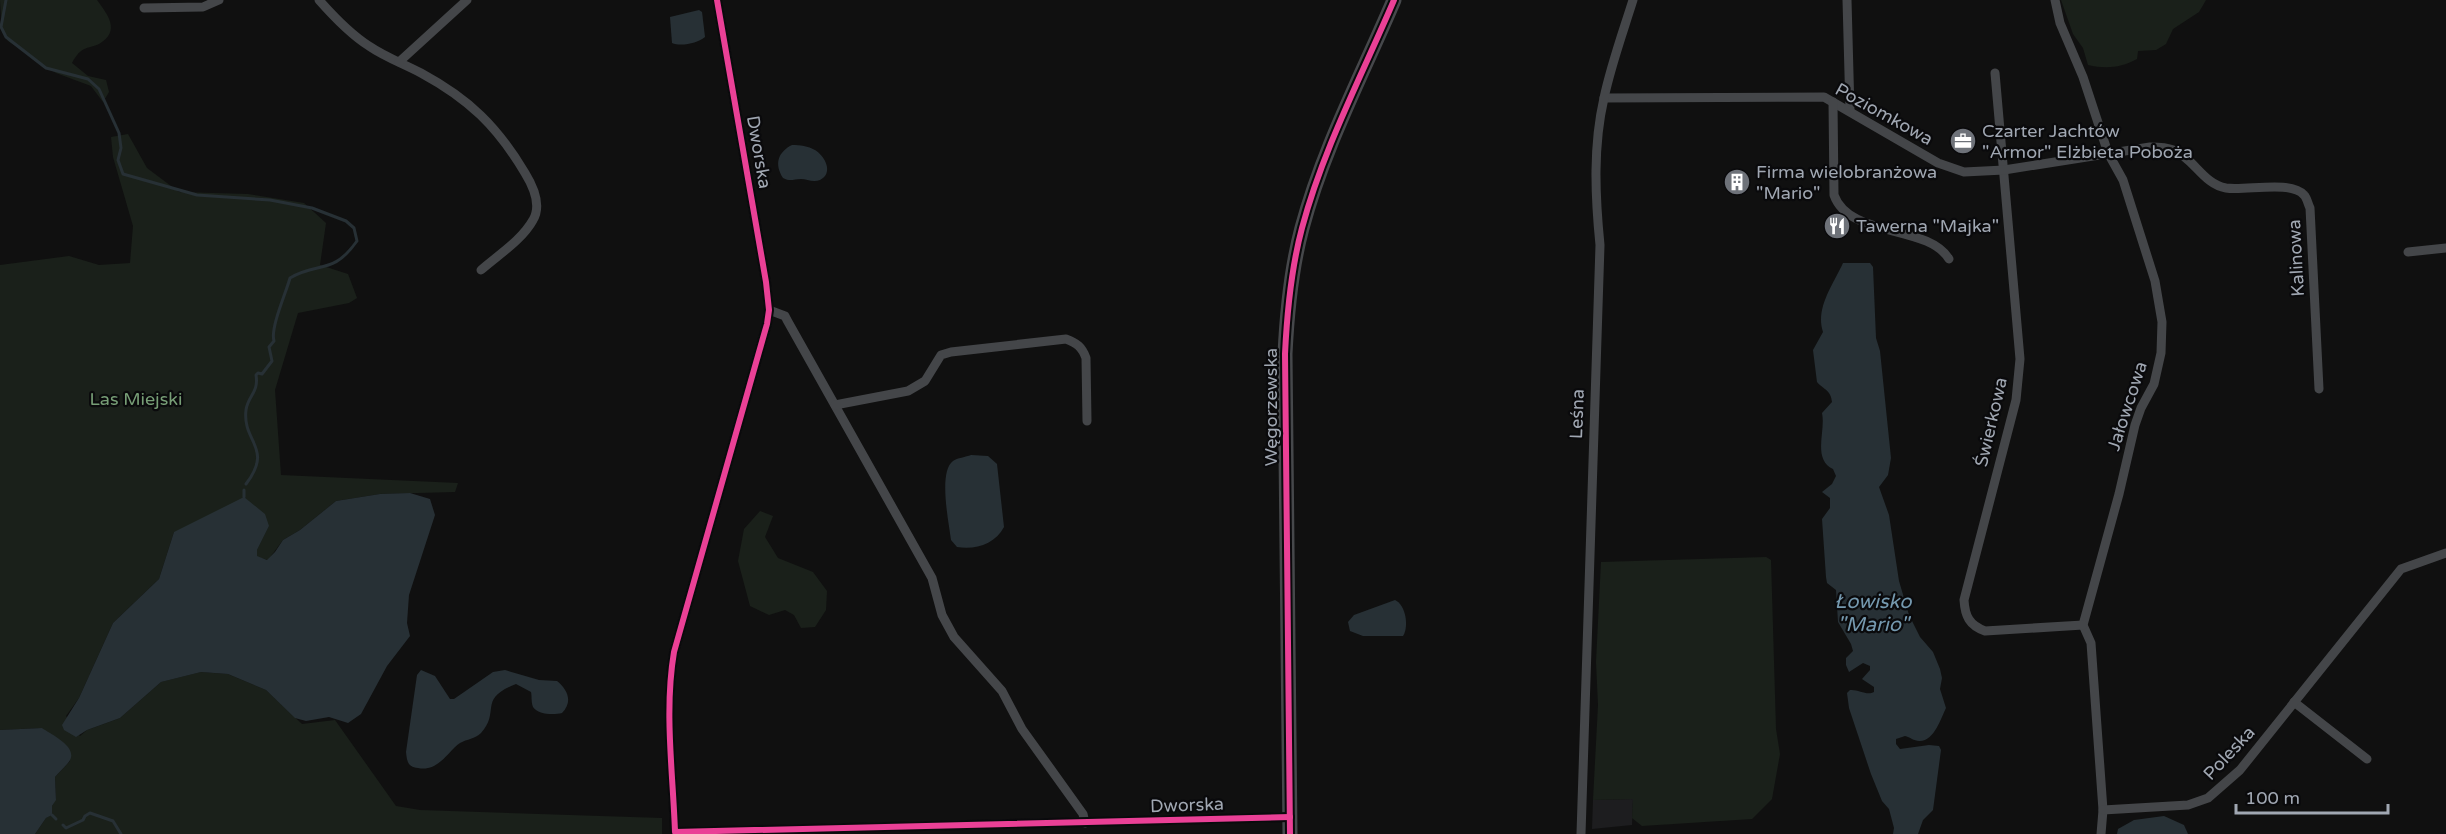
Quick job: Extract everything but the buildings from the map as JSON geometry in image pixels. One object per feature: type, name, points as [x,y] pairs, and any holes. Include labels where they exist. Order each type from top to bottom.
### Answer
[{"type":"main road","name":"Węgorzewska","points":[[1290,834],[1285,374],[1288,299],[1300,238],[1319,173],[1394,0]]},
{"type":"street","points":[[144,8],[203,7],[219,0]]},
{"type":"street","points":[[319,0],[366,45],[449,89],[484,117],[508,146],[534,192],[536,211],[534,219],[512,243],[481,270]]},
{"type":"street","points":[[399,62],[467,0]]},
{"type":"street","name":"Dworska","points":[[717,0],[769,310],[670,673],[669,721],[675,832],[1290,817]]},
{"type":"street","name":"Leśna","points":[[1581,834],[1600,245],[1596,170],[1604,98],[1633,0]]},
{"type":"street","points":[[1847,0],[1850,111]]},
{"type":"street","name":"Jałowcowa","points":[[2055,0],[2060,23],[2083,77],[2108,153],[2123,180],[2155,281],[2162,322],[2161,353],[2154,384],[2135,425],[2119,494],[2083,625]]},
{"type":"street","name":"Świerkowa","points":[[1995,74],[2019,337],[2019,377],[2016,400],[1964,600],[1965,611],[1967,619],[1974,627],[1984,631],[2083,625]]},
{"type":"street","name":"Poziomkowa","points":[[1604,98],[1810,96],[1824,98],[1938,163],[1964,172],[2004,170],[2108,153]]},
{"type":"street","points":[[1833,102],[1836,202],[1844,211],[1857,219],[1937,246],[1949,259]]},
{"type":"street","name":"Kalinowa","points":[[2108,153],[2162,147],[2182,155],[2207,178],[2224,187],[2287,188],[2297,190],[2306,196],[2310,208],[2319,389]]},
{"type":"street","points":[[2408,252],[2446,248]]},
{"type":"street","points":[[769,310],[785,316],[932,578],[942,615],[950,632],[965,652],[1002,691],[1022,729],[1083,813],[1085,823]]},
{"type":"street","points":[[835,405],[908,391],[925,381],[941,355],[951,352],[1066,339],[1077,343],[1086,358],[1087,421]]},
{"type":"street","name":"Poleska","points":[[2103,810],[2178,806],[2208,798],[2240,770],[2402,569],[2446,553]]},
{"type":"street","points":[[2083,625],[2091,644],[2103,810],[2101,834]]},
{"type":"street","points":[[2294,702],[2367,759]]},
{"type":"shaded area","points":[[1633,799],[1632,825],[1592,829],[1593,800]]},
{"type":"green space","points":[[0,0],[97,0],[108,17],[110,34],[99,44],[81,51],[72,63],[88,76],[106,80],[109,92],[103,102],[91,86],[56,73],[8,41],[2,32]]},
{"type":"green space","points":[[2061,0],[2206,0],[2199,12],[2173,29],[2166,44],[2156,50],[2138,51],[2137,59],[2131,62],[2119,66],[2101,67],[2088,65],[2083,48],[2073,34]]},
{"type":"green space","name":"Las Miejski","points":[[128,134],[147,168],[179,192],[248,194],[304,203],[326,223],[320,265],[348,274],[357,298],[349,303],[298,313],[275,390],[281,475],[458,483],[455,492],[380,494],[336,501],[300,530],[283,540],[268,560],[257,557],[257,550],[269,526],[174,532],[159,579],[113,623],[79,698],[66,716],[80,736],[87,730],[120,718],[161,682],[201,672],[228,674],[266,690],[302,724],[335,720],[396,806],[420,810],[662,818],[662,834],[35,834],[46,818],[52,815],[52,806],[56,799],[55,777],[70,761],[42,728],[0,730],[0,265],[69,256],[99,265],[130,263],[133,226],[113,157],[111,137]]},
{"type":"green space","points":[[760,511],[773,516],[765,537],[778,558],[813,572],[827,591],[826,610],[815,627],[801,628],[794,615],[785,610],[769,615],[750,606],[738,561],[744,529]]},
{"type":"green space","points":[[1766,557],[1771,560],[1776,729],[1780,754],[1772,799],[1752,819],[1642,826],[1632,818],[1633,799],[1593,800],[1598,705],[1596,662],[1601,562]]},
{"type":"water","points":[[699,10],[702,12],[705,37],[689,44],[672,43],[670,17]]},
{"type":"water","points":[[792,145],[807,147],[819,153],[825,160],[827,169],[824,177],[815,181],[783,178],[780,173],[779,159],[783,151]]},
{"type":"water","name":"Łowisko \"Mario\"","points":[[1843,263],[1870,263],[1873,267],[1876,338],[1880,351],[1891,458],[1888,475],[1879,487],[1889,515],[1899,581],[1909,615],[1920,637],[1933,652],[1940,669],[1942,678],[1940,689],[1946,708],[1929,738],[1919,741],[1905,736],[1896,739],[1896,744],[1900,749],[1929,745],[1939,746],[1941,750],[1933,810],[1923,820],[1918,834],[1893,834],[1894,828],[1889,809],[1882,801],[1871,774],[1849,708],[1847,693],[1850,690],[1874,692],[1874,687],[1862,679],[1870,670],[1870,666],[1863,663],[1849,672],[1846,658],[1853,651],[1838,622],[1836,590],[1827,583],[1826,577],[1822,519],[1830,508],[1830,498],[1822,492],[1832,484],[1836,476],[1833,469],[1823,459],[1821,452],[1822,413],[1832,402],[1829,393],[1817,382],[1813,350],[1823,332],[1821,314],[1823,305]]},
{"type":"water","points":[[971,455],[988,456],[997,464],[1004,527],[990,542],[971,548],[957,547],[951,540],[946,476],[953,461]]},
{"type":"water","points":[[410,493],[430,499],[435,515],[409,595],[407,623],[410,636],[387,666],[361,714],[348,723],[329,717],[306,721],[295,718],[266,690],[228,674],[201,672],[161,682],[120,718],[87,730],[76,737],[64,730],[62,725],[79,698],[113,623],[159,579],[174,532],[244,497],[265,514],[269,526],[257,550],[257,556],[267,560],[283,540],[300,530],[336,501],[380,494]]},
{"type":"water","points":[[1395,600],[1404,611],[1406,627],[1403,636],[1363,636],[1350,631],[1348,622],[1354,615]]},
{"type":"water","points":[[421,670],[435,676],[450,699],[454,699],[493,672],[505,670],[539,680],[557,681],[568,696],[567,705],[562,713],[539,712],[533,707],[531,692],[516,684],[504,690],[493,700],[487,725],[479,735],[460,743],[432,767],[415,767],[409,763],[406,752],[417,675]]},
{"type":"water","points":[[42,728],[64,742],[71,752],[68,763],[55,777],[56,800],[52,806],[52,815],[46,818],[35,834],[0,834],[0,730]]},
{"type":"water","points":[[2164,816],[2184,825],[2188,834],[2117,834],[2118,829],[2134,820]]},
{"type":"waterway","points":[[6,0],[1,27],[6,37],[46,68],[88,79],[99,89],[119,133],[121,148],[118,160],[123,174],[197,195],[270,200],[312,208],[346,221],[354,228],[357,241],[340,259],[332,264],[290,278],[276,319],[274,341],[269,347],[272,361],[262,374],[256,375],[255,390],[246,410],[248,430],[257,453],[254,472],[246,484]]},
{"type":"waterway","points":[[244,490],[244,497]]},
{"type":"waterway","points":[[63,825],[66,828],[83,820],[90,813],[113,821],[121,834]]},
{"type":"waterway","points":[[52,815],[56,819]]},
{"type":"cycle path","points":[[717,0],[769,310],[767,324],[674,652],[669,719],[675,832],[1290,817]]},
{"type":"cycle path","points":[[1290,834],[1285,354],[1290,291],[1302,228],[1321,170],[1394,0]]},
{"type":"place","name":"Czarter Jachtów \"Armor\" Elżbieta Poboża","points":[[1963,141]]},
{"type":"place","name":"Firma wielobranżowa \"Mario\"","points":[[1737,182]]},
{"type":"place","name":"Tawerna \"Majka\"","points":[[1837,226]]}]
